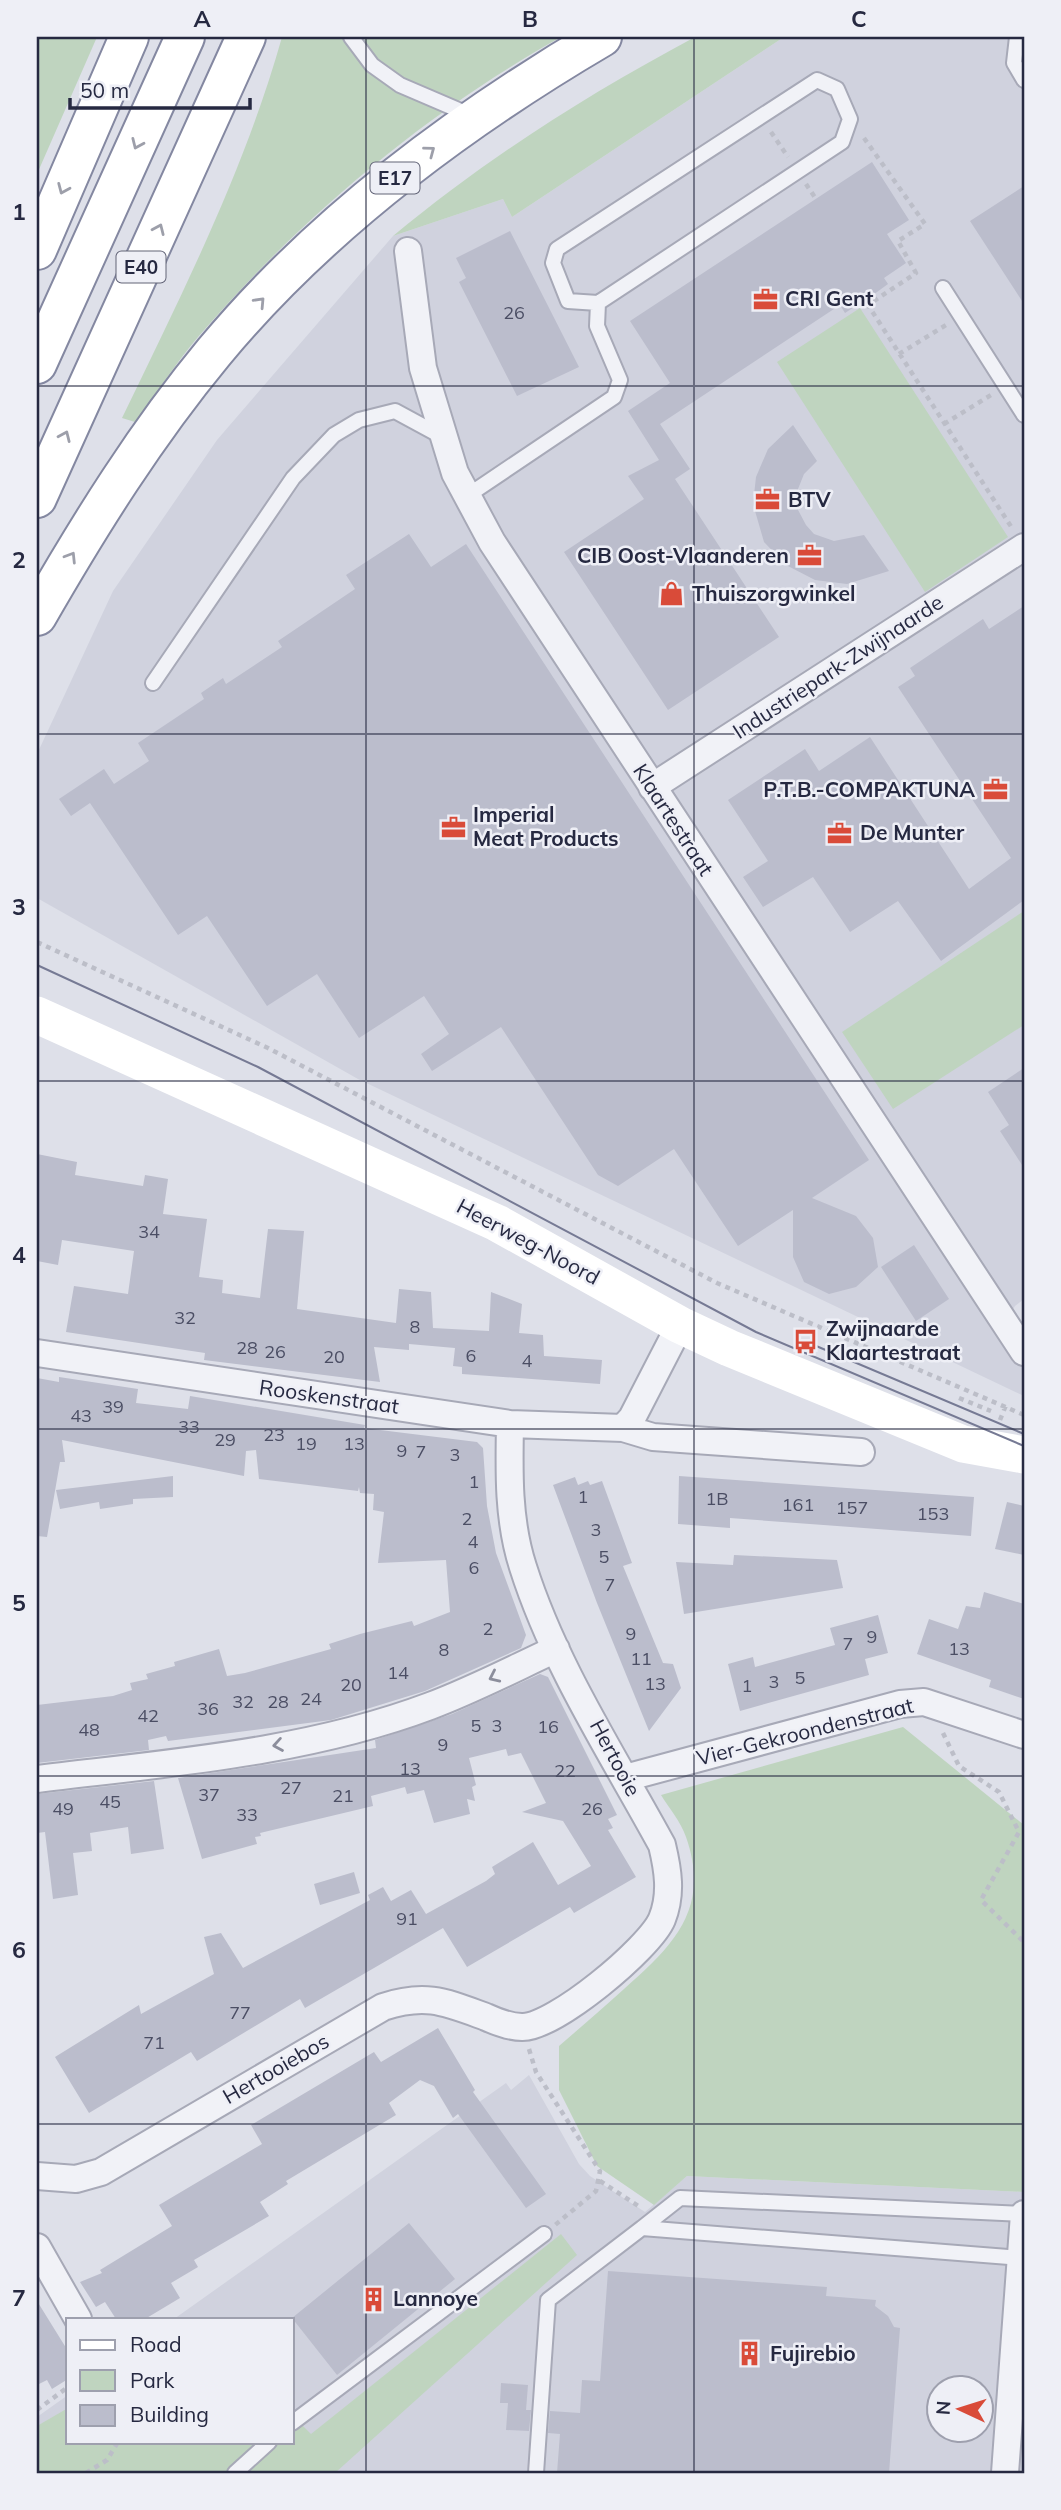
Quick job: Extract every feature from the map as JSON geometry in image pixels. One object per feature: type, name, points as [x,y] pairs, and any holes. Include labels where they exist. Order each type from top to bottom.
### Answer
[{"type":"highway","points":[[37,250],[129,37]]},
{"type":"highway","name":"E40","points":[[37,364],[185,37]]},
{"type":"highway","name":"E40","points":[[37,498],[246,37]]},
{"type":"highway","name":"E17","points":[[37,616],[125,470],[214,352],[331,231],[474,117],[602,37]]},
{"type":"street","name":"Klaartestraat","points":[[408,251],[423,368],[455,473],[492,542],[1024,1352]]},
{"type":"street","name":"Industriepark-Zwijnaarde","points":[[652,787],[1024,547]]},
{"type":"street","name":"Heerweg-Noord","points":[[37,1015],[497,1223],[680,1325],[729,1348],[964,1444],[1024,1455]]},
{"type":"street","points":[[623,1428],[632,1418],[680,1325]]},
{"type":"street","name":"Rooskenstraat","points":[[37,1353],[510,1424],[623,1428],[653,1437],[860,1452]]},
{"type":"street","name":"Hertooie","points":[[510,1424],[508,1480],[513,1524],[523,1567],[556,1648],[662,1845],[668,1869],[669,1894],[662,1920],[642,1947],[558,2016],[539,2025],[522,2027]]},
{"type":"street","points":[[37,1779],[227,1754],[313,1740],[369,1726],[431,1706],[556,1648]]},
{"type":"street","name":"Vier-Gekroondenstraat","points":[[625,1778],[900,1704],[924,1702],[1024,1735]]},
{"type":"street","name":"Hertooiebos","points":[[37,2176],[50,2180],[76,2179],[102,2172],[383,2007],[410,1998],[440,2000],[504,2024],[522,2027]]},
{"type":"street","points":[[1005,2473],[1024,2214]]},
{"type":"street","points":[[37,2247],[77,2318]]},
{"type":"lane","points":[[351,37],[372,65],[400,85],[474,117]]},
{"type":"lane","points":[[1017,37],[1014,64],[1024,80]]},
{"type":"lane","points":[[817,80],[837,89],[850,119],[842,142],[598,303],[568,301],[553,263],[557,249],[817,80]]},
{"type":"lane","points":[[943,288],[1024,415]]},
{"type":"lane","points":[[467,496],[614,397],[620,380],[597,326],[598,303]]},
{"type":"lane","points":[[153,683],[293,478],[334,435],[359,420],[395,411],[444,438]]},
{"type":"lane","points":[[536,2473],[548,2300],[680,2198],[1024,2214]]},
{"type":"lane","points":[[642,2228],[1021,2258]]},
{"type":"lane","points":[[294,2422],[544,2234]]},
{"type":"lane","points":[[235,2473],[268,2444]]},
{"type":"path","points":[[850,119],[925,225],[898,241],[916,274],[868,305],[1024,547]]},
{"type":"path","points":[[899,354],[961,316]]},
{"type":"path","points":[[944,424],[1006,386]]},
{"type":"path","points":[[37,942],[268,1048],[717,1283],[811,1325],[960,1385],[1024,1415]]},
{"type":"path","points":[[808,1335],[811,1325]]},
{"type":"path","points":[[960,1398],[991,1411]]},
{"type":"path","points":[[947,1708],[943,1735],[959,1766],[999,1792],[1019,1832],[981,1900],[1024,1942]]},
{"type":"path","points":[[522,2027],[537,2072],[600,2171],[596,2191],[544,2234]]},
{"type":"path","points":[[600,2181],[654,2217]]},
{"type":"path","points":[[37,2410],[66,2388]]},
{"type":"path","points":[[86,2473],[107,2460],[117,2444]]},
{"type":"shaded area","points":[[784,37],[1024,37],[1024,1299],[1015,1306],[1002,1326],[1024,1359],[1024,1396],[358,1079],[37,898],[37,754],[113,591],[217,440],[393,236],[503,199],[512,217]]},
{"type":"shaded area","points":[[529,2075],[579,2164],[590,2176],[645,2212],[687,2176],[1024,2192],[1024,2473],[37,2473],[37,2417],[66,2396],[66,2444],[294,2444],[294,2318],[175,2318],[506,2083],[511,2090]]},
{"type":"green space","points":[[37,37],[97,37],[37,174]]},
{"type":"green space","points":[[282,37],[561,37],[461,99],[366,171],[321,210],[237,293],[198,337],[135,422],[122,418],[231,183],[250,135]]},
{"type":"green space","points":[[695,37],[784,37],[512,217],[503,199],[393,236],[502,153],[615,82]]},
{"type":"green space","points":[[860,308],[1008,537],[925,592],[777,362]]},
{"type":"green space","points":[[1024,911],[1024,1025],[893,1109],[842,1032]]},
{"type":"green space","points":[[903,1727],[1024,1825],[1024,2192],[687,2176],[654,2205],[597,2166],[559,2090],[559,2046],[658,1957],[683,1923],[691,1905],[693,1862],[684,1831],[661,1795]]},
{"type":"green space","points":[[561,2234],[577,2255],[335,2473],[37,2473],[37,2426],[66,2409],[66,2444],[294,2444],[294,2417],[311,2434]]},
{"type":"building","points":[[872,162],[909,220],[887,234],[906,263],[884,278],[888,284],[845,313],[840,305],[660,424],[690,469],[675,479],[779,637],[668,710],[564,552],[644,499],[628,476],[659,460],[628,411],[670,383],[630,321]]},
{"type":"building","points":[[1024,186],[1024,304],[970,221]]},
{"type":"building","points":[[510,231],[579,367],[517,396],[459,282],[466,278],[456,258]]},
{"type":"building","points":[[793,425],[817,461],[804,474],[796,494],[797,508],[806,525],[814,534],[834,541],[864,535],[889,571],[847,584],[815,580],[786,565],[764,542],[753,504],[756,477],[768,449]]},
{"type":"building","points":[[409,534],[431,567],[466,544],[869,1160],[812,1198],[856,1216],[873,1238],[878,1267],[856,1287],[829,1294],[804,1282],[793,1257],[793,1210],[738,1246],[674,1149],[618,1186],[598,1175],[501,1027],[432,1071],[421,1054],[449,1034],[424,996],[359,1038],[317,974],[267,1006],[207,916],[178,935],[90,803],[71,816],[59,799],[104,769],[114,784],[149,761],[138,743],[204,699],[201,693],[223,678],[226,684],[282,647],[278,641],[355,589],[346,575]]},
{"type":"building","points":[[1024,606],[1024,900],[941,961],[898,901],[850,932],[813,877],[763,907],[743,877],[768,861],[728,800],[805,749],[819,771],[870,737],[969,889],[1011,858],[898,687],[915,676],[910,668],[983,619],[989,629]]},
{"type":"building","points":[[1024,1068],[1024,1168],[1000,1131],[1009,1125],[988,1092]]},
{"type":"building","points":[[37,1154],[77,1162],[75,1175],[143,1186],[145,1175],[168,1179],[163,1214],[207,1219],[199,1277],[223,1280],[222,1293],[260,1298],[268,1229],[304,1231],[297,1309],[396,1323],[399,1289],[431,1292],[433,1328],[489,1331],[491,1292],[522,1304],[519,1333],[543,1335],[544,1356],[602,1360],[600,1384],[462,1374],[462,1367],[453,1366],[455,1348],[409,1344],[409,1350],[374,1347],[380,1382],[204,1360],[205,1353],[66,1332],[74,1286],[128,1294],[134,1251],[62,1240],[58,1265],[37,1261]]},
{"type":"building","points":[[914,1245],[949,1299],[916,1321],[881,1267]]},
{"type":"building","points":[[59,1377],[138,1389],[136,1403],[188,1409],[190,1396],[365,1425],[364,1428],[477,1442],[483,1448],[487,1506],[496,1553],[526,1635],[521,1648],[425,1691],[331,1720],[168,1741],[166,1736],[148,1740],[149,1750],[37,1763],[37,1705],[113,1696],[132,1690],[130,1683],[148,1679],[146,1674],[175,1666],[174,1662],[219,1649],[227,1676],[331,1649],[329,1644],[360,1634],[412,1621],[414,1626],[450,1612],[446,1560],[378,1563],[384,1512],[373,1510],[374,1494],[360,1493],[359,1487],[358,1491],[259,1479],[256,1450],[246,1451],[244,1476],[62,1440],[65,1462],[60,1462],[47,1537],[37,1536],[37,1378],[59,1382]]},
{"type":"building","points":[[173,1476],[173,1497],[133,1499],[133,1504],[100,1509],[99,1502],[60,1509],[56,1490]]},
{"type":"building","points":[[679,1476],[974,1497],[971,1536],[730,1518],[730,1528],[678,1524]]},
{"type":"building","points":[[575,1477],[578,1485],[588,1481],[590,1485],[602,1481],[632,1563],[623,1566],[663,1663],[673,1664],[681,1688],[649,1731],[553,1485]]},
{"type":"building","points":[[1007,1502],[1024,1506],[1024,1555],[995,1549]]},
{"type":"building","points":[[734,1555],[837,1560],[843,1588],[684,1614],[676,1562],[733,1565]]},
{"type":"building","points":[[984,1592],[1024,1604],[1024,1699],[989,1687],[991,1680],[917,1654],[929,1619],[958,1629],[966,1606],[980,1608]]},
{"type":"building","points":[[878,1615],[888,1653],[865,1659],[869,1675],[740,1711],[728,1664],[753,1657],[755,1667],[835,1645],[830,1628]]},
{"type":"building","points":[[540,1674],[548,1677],[617,1815],[608,1819],[613,1828],[608,1830],[636,1877],[574,1913],[570,1907],[467,1967],[443,1928],[305,2008],[300,1999],[197,2061],[191,2052],[89,2113],[55,2057],[139,2005],[141,2014],[214,1974],[204,1937],[221,1933],[243,1968],[370,1900],[368,1895],[383,1887],[391,1901],[411,1890],[426,1914],[486,1881],[495,1874],[492,1867],[533,1842],[558,1885],[591,1866],[563,1821],[522,1812],[546,1803],[521,1753],[508,1756],[506,1749],[469,1758],[476,1785],[472,1787],[475,1801],[467,1799],[470,1814],[434,1823],[424,1790],[407,1794],[405,1787],[371,1796],[373,1806],[260,1833],[261,1836],[255,1837],[257,1844],[202,1859],[178,1778],[376,1748],[375,1740],[452,1714]]},
{"type":"building","points":[[154,1781],[164,1849],[131,1854],[128,1827],[90,1833],[92,1851],[73,1853],[78,1895],[53,1899],[45,1832],[37,1833],[37,1794]]},
{"type":"building","points":[[354,1872],[360,1893],[320,1905],[314,1884]]},
{"type":"building","points":[[438,2028],[475,2090],[473,2092],[546,2194],[526,2208],[458,2114],[453,2118],[434,2086],[420,2080],[389,2103],[396,2115],[286,2181],[288,2184],[260,2202],[269,2216],[194,2260],[198,2267],[171,2283],[180,2298],[147,2318],[115,2318],[105,2302],[96,2307],[80,2282],[102,2273],[100,2270],[172,2226],[159,2205],[262,2144],[251,2125],[374,2052],[381,2062]]},
{"type":"building","name":"Lannoye","points":[[409,2223],[455,2279],[337,2375],[292,2318]]},
{"type":"building","name":"Fujirebio","points":[[608,2271],[827,2287],[826,2296],[876,2300],[875,2306],[888,2316],[894,2327],[900,2328],[889,2473],[557,2473],[560,2434],[548,2433],[550,2411],[580,2413],[582,2380],[600,2381]]},
{"type":"building","points":[[37,2301],[66,2348],[66,2380],[52,2389],[47,2380],[37,2385]]},
{"type":"building","points":[[501,2383],[528,2385],[526,2410],[531,2410],[529,2431],[506,2430],[508,2403],[500,2403]]},
{"type":"tram line","points":[[37,965],[258,1067],[756,1332],[1024,1446]]},
{"type":"tram line","points":[[802,1340],[1024,1434]]},
{"type":"place","name":"CRI Gent","points":[[765,299]]},
{"type":"place","name":"BTV","points":[[768,500]]},
{"type":"place","name":"CIB Oost-Vlaanderen","points":[[809,556]]},
{"type":"place","name":"Thuiszorgwinkel","points":[[672,594]]},
{"type":"place","name":"P.T.B.-COMPAKTUNA","points":[[995,790]]},
{"type":"place","name":"Imperial Meat Products","points":[[453,827]]},
{"type":"place","name":"De Munter","points":[[840,833]]},
{"type":"place","name":"Zwijnaarde Klaartestraat","points":[[806,1341]]},
{"type":"place","name":"Lannoye","points":[[373,2299]]},
{"type":"place","name":"Fujirebio","points":[[750,2354]]}]
